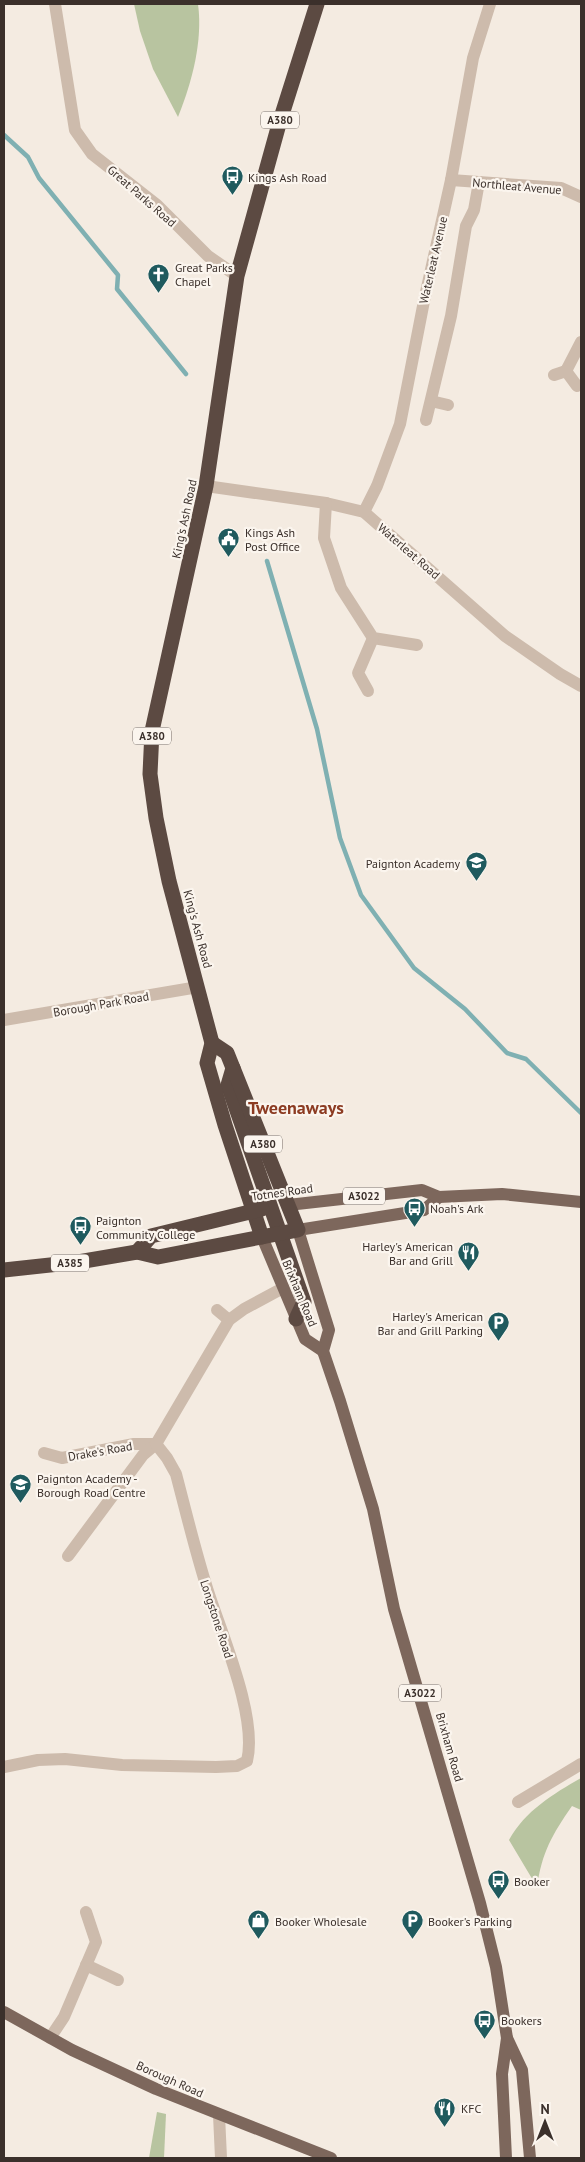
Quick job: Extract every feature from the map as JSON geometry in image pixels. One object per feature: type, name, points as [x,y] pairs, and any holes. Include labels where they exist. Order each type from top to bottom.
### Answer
[{"type":"highway","name":"King's Ash Road","points":[[262,1237],[207,1063],[212,1042],[170,881],[156,818],[150,774],[152,731],[206,486],[238,276],[279,124],[317,4]]},
{"type":"highway","name":"A380","points":[[212,1042],[227,1053],[298,1230]]},
{"type":"highway","points":[[233,1068],[228,1085],[304,1302],[296,1319]]},
{"type":"highway","name":"Totnes Road","points":[[137,1252],[151,1236],[253,1210],[288,1204]]},
{"type":"highway","name":"A385","points":[[4,1270],[78,1262],[137,1252],[158,1257],[298,1230]]},
{"type":"main road","name":"Totnes Road","points":[[288,1204],[422,1190],[440,1197],[502,1194],[581,1202]]},
{"type":"main road","name":"A3022","points":[[298,1230],[424,1210],[440,1197]]},
{"type":"main road","name":"Brixham Road","points":[[298,1230],[329,1330],[323,1351],[373,1509],[394,1609],[480,1903],[496,1967],[508,2038],[522,2070],[530,2158]]},
{"type":"main road","name":"Brixham Road","points":[[262,1237],[305,1339],[323,1351]]},
{"type":"main road","name":"Borough Road","points":[[4,2012],[50,2038],[148,2085],[219,2115],[331,2158]]},
{"type":"main road","name":"Brixham Road","points":[[506,2158],[502,2074],[508,2038]]},
{"type":"street","name":"Great Parks Road","points":[[55,4],[75,130],[92,154],[157,205],[208,256],[238,276]]},
{"type":"street","name":"Waterleat Avenue","points":[[364,512],[377,486],[400,424],[424,301],[451,180],[473,58],[490,4]]},
{"type":"street","name":"Northleat Avenue","points":[[451,180],[561,188],[581,197]]},
{"type":"street","points":[[426,420],[451,316],[466,226],[474,210],[480,182]]},
{"type":"street","points":[[577,386],[560,373],[581,342]]},
{"type":"street","points":[[430,401],[448,405]]},
{"type":"street","name":"Waterleat Road","points":[[206,486],[326,503],[364,512],[505,636],[560,674],[581,686]]},
{"type":"street","points":[[326,503],[324,538],[335,571],[341,588],[373,638],[417,645]]},
{"type":"street","points":[[368,691],[358,673],[373,638]]},
{"type":"street","name":"Borough Park Road","points":[[4,1020],[198,987]]},
{"type":"street","points":[[68,1556],[143,1455],[156,1444],[229,1320],[244,1309],[283,1288]]},
{"type":"street","points":[[217,1310],[229,1320]]},
{"type":"street","name":"Drake's Road","points":[[44,1453],[62,1458],[134,1444],[156,1444]]},
{"type":"street","name":"Longstone Road","points":[[4,1767],[38,1760],[65,1759],[122,1765],[216,1767],[236,1766],[247,1761],[250,1738],[244,1700],[206,1587],[176,1474],[156,1444]]},
{"type":"street","points":[[518,1802],[581,1764]]},
{"type":"street","points":[[50,2038],[64,2017],[96,1942],[86,1912]]},
{"type":"street","points":[[86,1965],[118,1980]]},
{"type":"street","points":[[219,2115],[221,2158]]},
{"type":"green space","points":[[134,4],[198,4],[198,47],[188,90],[178,117],[153,69],[140,31]]},
{"type":"green space","points":[[581,1778],[581,1810],[572,1806],[553,1835],[545,1854],[537,1887],[509,1840],[523,1820],[540,1804]]},
{"type":"green space","points":[[157,2112],[166,2114],[164,2158],[149,2158]]},
{"type":"waterway","points":[[4,135],[28,157],[39,178],[118,275],[117,289],[186,374]]},
{"type":"waterway","points":[[267,561],[317,729],[340,838],[361,895],[414,968],[465,1009],[507,1053],[526,1059],[581,1113]]},
{"type":"place","name":"Kings Ash Road","points":[[232,196]]},
{"type":"place","name":"Great Parks Chapel","points":[[159,293]]},
{"type":"place","name":"Kings Ash Post Office","points":[[229,558]]},
{"type":"place","name":"Paignton Academy","points":[[476,882]]},
{"type":"place","name":"Noah's Ark","points":[[414,1227]]},
{"type":"place","name":"Paignton Community College","points":[[80,1246]]},
{"type":"place","name":"Harley's American Bar and Grill","points":[[469,1272]]},
{"type":"place","name":"Harley's American Bar and Grill Parking","points":[[499,1342]]},
{"type":"place","name":"Paignton Academy - Borough Road Centre","points":[[21,1504]]},
{"type":"place","name":"Booker","points":[[498,1900]]},
{"type":"place","name":"Booker Wholesale","points":[[259,1940]]},
{"type":"place","name":"Booker's Parking","points":[[412,1940]]},
{"type":"place","name":"Bookers","points":[[485,2039]]},
{"type":"place","name":"KFC","points":[[445,2127]]},
{"type":"district","name":"Tweenaways","points":[[296,1107]]}]
